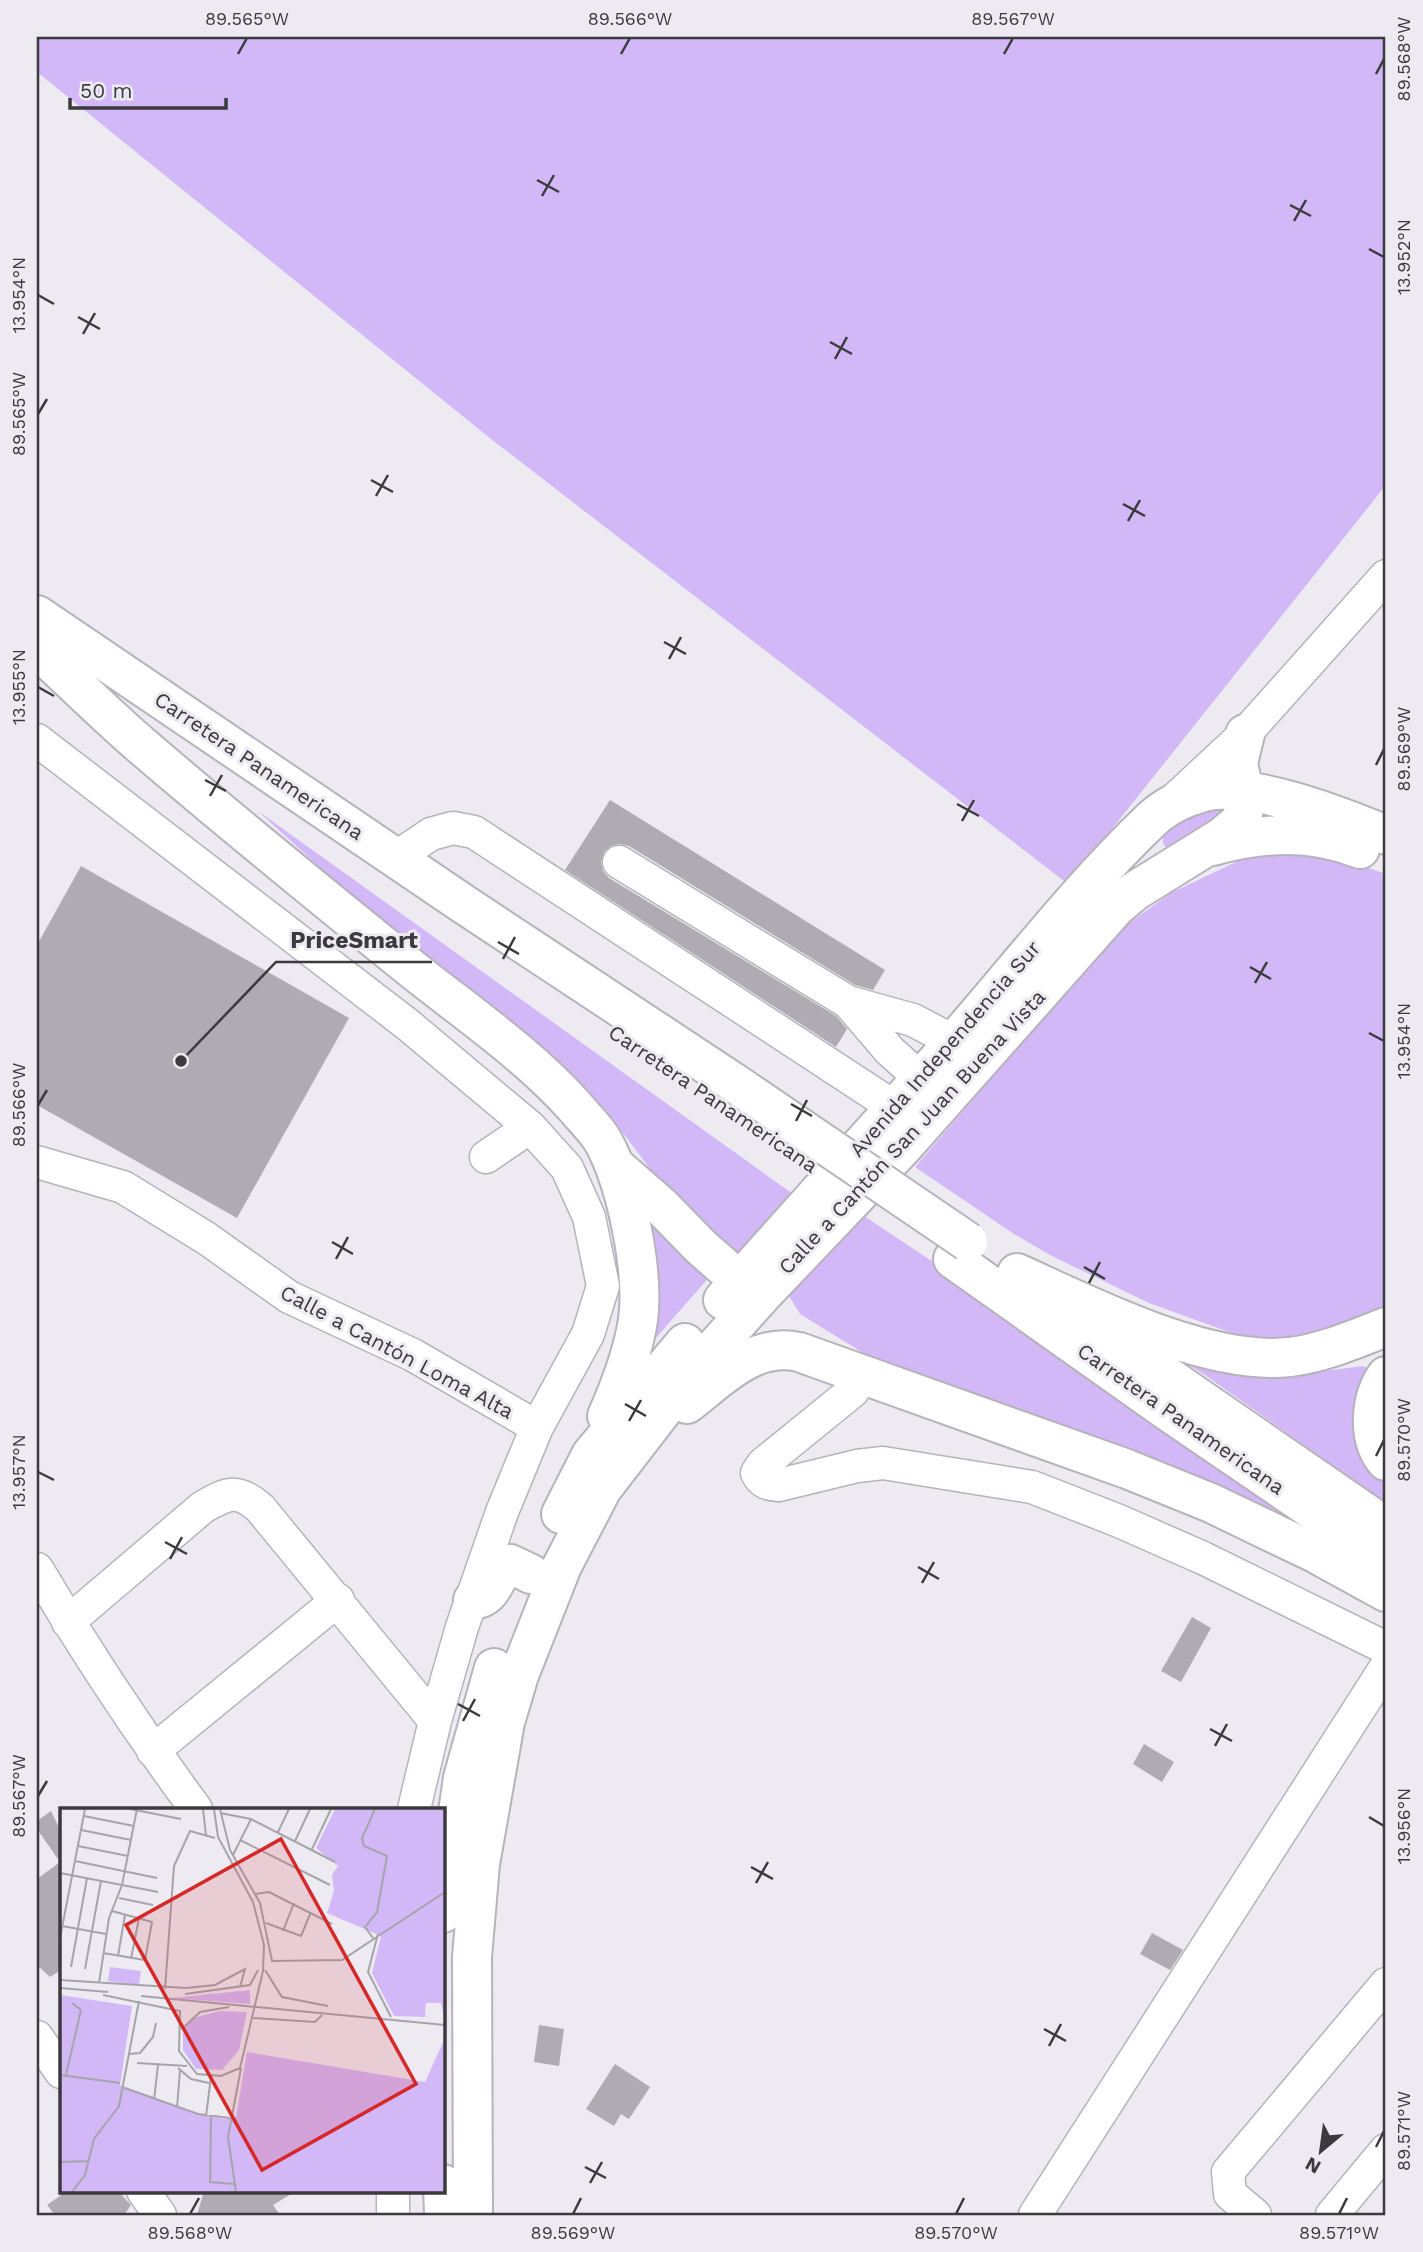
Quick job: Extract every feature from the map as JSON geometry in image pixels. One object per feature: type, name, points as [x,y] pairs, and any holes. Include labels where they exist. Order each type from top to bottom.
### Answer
[{"type":"highway","name":"Carretera Panamericana","points":[[37,615],[395,858],[728,1094],[961,1251],[1166,1410],[1386,1560]]},
{"type":"highway","name":"Carretera Panamericana","points":[[37,643],[141,710],[521,973],[728,1094]]},
{"type":"highway","points":[[37,649],[141,745],[543,1075],[568,1099],[602,1139],[614,1165],[628,1213],[639,1297],[638,1324],[623,1379],[591,1455]]},
{"type":"highway","points":[[1252,772],[1227,788],[1207,791],[1178,802],[1151,821],[1149,843],[1155,853],[1165,863],[1267,834],[1292,834],[1340,841],[1386,860]]},
{"type":"highway","points":[[1252,772],[1386,835]]},
{"type":"highway","points":[[1190,857],[1241,821],[1252,772]]},
{"type":"highway","name":"Avenida Independencia Sur","points":[[444,1906],[463,1778],[493,1671],[531,1574],[591,1455],[669,1360],[762,1277],[894,1107],[1074,900],[1151,821]]},
{"type":"highway","name":"Calle a Cantón San Juan Buena Vista","points":[[641,1438],[762,1277],[903,1147],[1116,907],[1135,891],[1190,857]]},
{"type":"highway","points":[[614,1165],[733,1275],[762,1277],[779,1322],[798,1337],[913,1393]]},
{"type":"highway","name":"Carretera Panamericana","points":[[961,1251],[1017,1273],[1386,1527]]},
{"type":"highway","points":[[1017,1273],[1161,1335],[1238,1354],[1287,1357],[1311,1353],[1386,1327]]},
{"type":"highway","points":[[473,2215],[472,1957],[480,1864],[505,1722],[519,1675],[562,1566],[602,1489],[641,1438],[731,1369],[760,1353],[788,1349],[862,1373],[1127,1469],[1211,1503],[1317,1553],[1386,1592]]},
{"type":"highway","points":[[1386,1376],[1376,1397],[1373,1418],[1375,1439],[1386,1461]]},
{"type":"highway","points":[[473,1600],[488,1595],[503,1568],[510,1564],[531,1574]]},
{"type":"highway","points":[[443,2192],[444,2215]]},
{"type":"street","points":[[1252,772],[1386,576]]},
{"type":"street","points":[[37,740],[407,1024],[530,1128],[567,1168],[589,1217],[603,1286],[588,1334],[537,1427],[502,1512],[462,1627],[435,1721],[414,1808]]},
{"type":"street","name":"Avenida Independencia Sur","points":[[1151,821],[1252,772]]},
{"type":"street","points":[[395,858],[431,834],[453,828],[474,832],[894,1107]]},
{"type":"street","points":[[620,862],[848,1002],[913,1020],[953,1041]]},
{"type":"street","points":[[848,1002],[890,1051],[921,1079]]},
{"type":"street","points":[[486,1157],[530,1128]]},
{"type":"street","name":"Calle a Cantón Loma Alta","points":[[37,1162],[123,1186],[206,1238],[289,1297],[413,1355],[537,1427]]},
{"type":"street","points":[[862,1373],[853,1391],[763,1464],[757,1473],[760,1480],[779,1485],[857,1466],[883,1463],[1032,1488],[1119,1521],[1191,1553],[1386,1648]]},
{"type":"street","points":[[68,1622],[203,1507],[221,1497],[237,1493],[260,1508],[435,1721]]},
{"type":"street","points":[[37,1569],[68,1622],[153,1751],[195,1808]]},
{"type":"street","points":[[153,1751],[338,1601]]},
{"type":"street","points":[[1035,2215],[1386,1667]]},
{"type":"street","points":[[1255,2215],[1230,2194],[1228,2172],[1386,1984]]},
{"type":"street","points":[[37,2037],[60,2072]]},
{"type":"street","points":[[1332,2215],[1386,2150]]},
{"type":"street","points":[[144,2192],[160,2215]]},
{"type":"street","points":[[393,2192],[393,2215]]},
{"type":"shaded area","points":[[37,37],[1386,37],[1386,485],[1068,884],[491,439],[37,72]]},
{"type":"shaded area","points":[[1203,798],[1234,811],[1170,852],[1163,841],[1164,827]]},
{"type":"shaded area","points":[[258,811],[797,1197],[742,1262],[657,1178],[605,1109],[398,939]]},
{"type":"shaded area","points":[[1280,854],[1334,859],[1386,874],[1386,1310],[1334,1332],[1271,1341],[1229,1332],[1149,1303],[1050,1255],[915,1167],[1119,930],[1171,893],[1240,860]]},
{"type":"shaded area","points":[[649,1214],[711,1275],[641,1355]]},
{"type":"shaded area","points":[[861,1214],[1383,1561],[873,1359],[800,1314],[786,1291]]},
{"type":"shaded area","points":[[1144,1338],[1302,1374],[1363,1366],[1374,1372],[1375,1470],[1386,1481],[1386,1503],[1205,1375]]},
{"type":"building","points":[[610,800],[885,970],[873,990],[855,985],[629,846],[619,844],[604,852],[601,862],[603,871],[609,878],[836,1016],[847,1029],[836,1047],[565,870]]},
{"type":"building","points":[[81,866],[349,1018],[237,1218],[37,1105],[37,945]]},
{"type":"building","points":[[1192,1617],[1211,1628],[1181,1682],[1161,1671]]},
{"type":"building","points":[[1144,1744],[1174,1762],[1162,1782],[1133,1764]]},
{"type":"building","points":[[51,1811],[60,1830],[60,1862],[37,1829],[37,1821]]},
{"type":"building","points":[[60,1862],[60,1971],[50,1977],[37,1965],[37,1879]]},
{"type":"building","points":[[1152,1933],[1183,1950],[1170,1970],[1140,1954]]},
{"type":"building","points":[[539,2025],[564,2029],[559,2066],[534,2062]]},
{"type":"building","points":[[615,2064],[650,2087],[629,2119],[621,2114],[614,2126],[586,2109]]},
{"type":"building","points":[[66,2192],[119,2192],[131,2205],[124,2215],[55,2215],[47,2205]]},
{"type":"building","points":[[204,2192],[294,2192],[273,2205],[280,2215],[197,2215]]},
{"type":"place","name":"PriceSmart","points":[[181,1061]]}]
